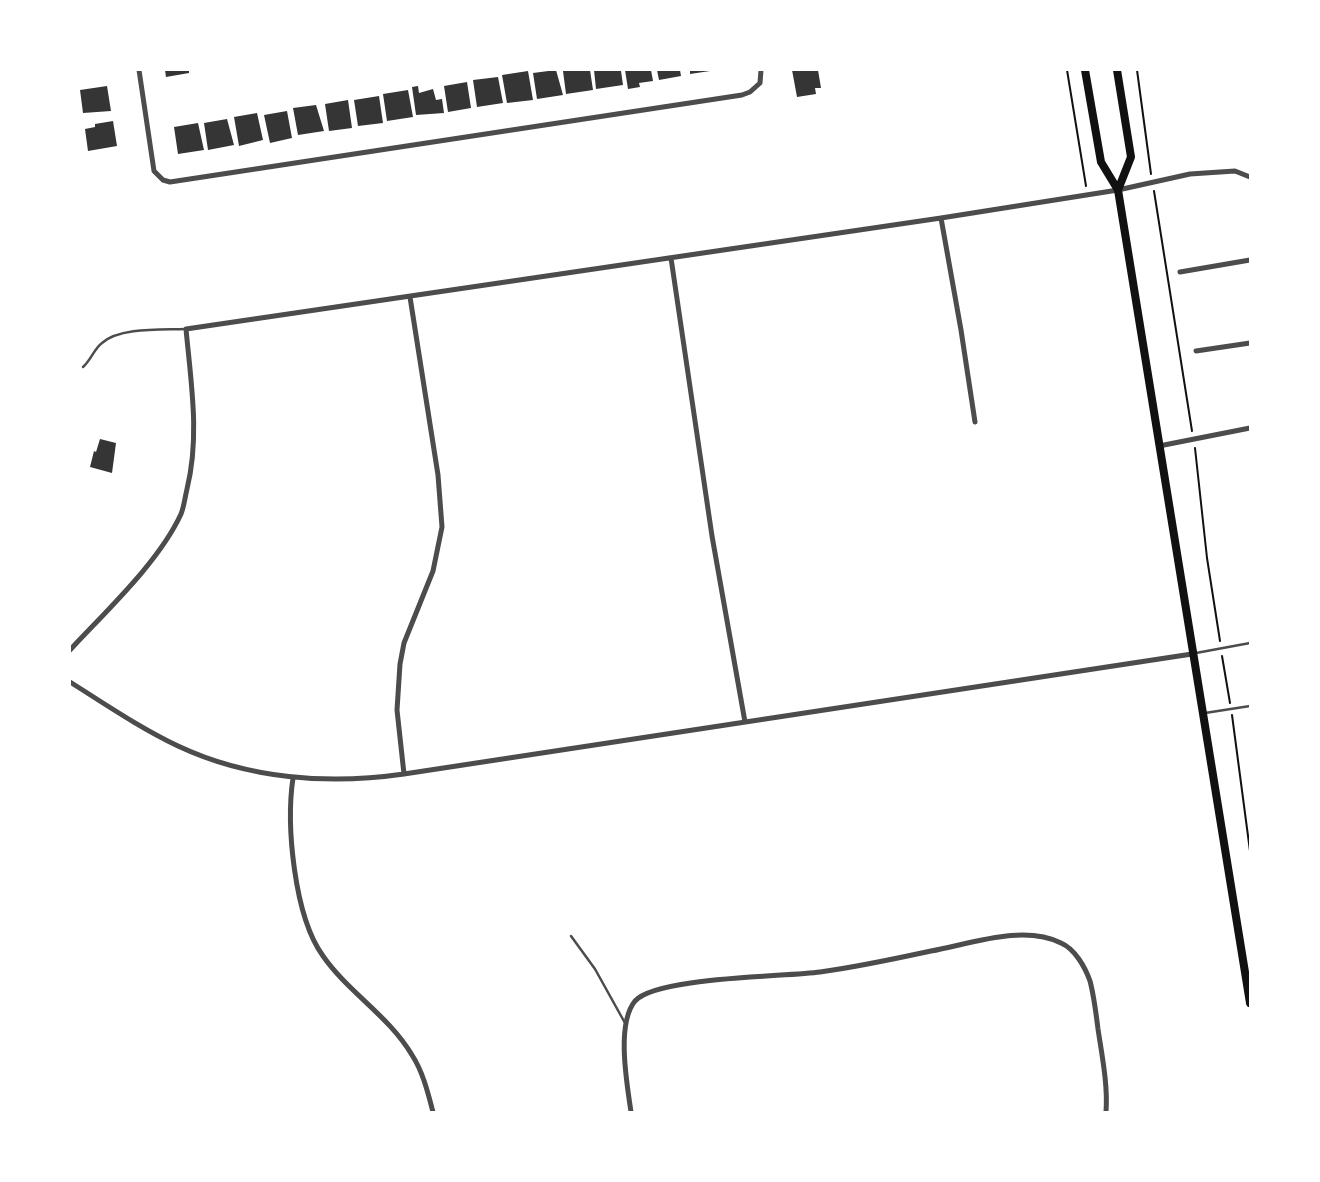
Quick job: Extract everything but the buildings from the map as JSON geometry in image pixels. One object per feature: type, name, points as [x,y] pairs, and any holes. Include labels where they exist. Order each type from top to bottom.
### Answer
[{"type":"main road","points":[[1085,70],[1101,162],[1118,190],[1250,1003]]},
{"type":"main road","points":[[1117,70],[1131,157],[1118,190]]},
{"type":"street","points":[[139,70],[154,171],[162,180],[179,182],[742,95],[750,92],[760,83],[760,70]]},
{"type":"street","points":[[70,650],[136,577],[169,536],[182,513],[195,444],[186,330],[941,218],[1118,190],[1190,174],[1235,171],[1250,178]]},
{"type":"street","points":[[941,218],[962,330],[975,422]]},
{"type":"street","points":[[671,258],[712,536],[745,722]]},
{"type":"street","points":[[1180,272],[1250,260]]},
{"type":"street","points":[[404,774],[397,710],[400,664],[404,644],[433,571],[442,526],[438,475],[410,297]]},
{"type":"street","points":[[1196,351],[1250,343]]},
{"type":"street","points":[[1159,446],[1250,428]]},
{"type":"street","points":[[70,682],[179,746],[220,762],[293,778],[334,780],[404,774],[1192,654]]},
{"type":"street","points":[[293,778],[291,795],[295,866],[301,906],[312,939],[336,972],[397,1034],[412,1055],[428,1091],[433,1112]]},
{"type":"street","points":[[631,1112],[625,1072],[628,1012],[644,993],[681,984],[836,970],[1011,936],[1050,939],[1062,943],[1082,963],[1090,981],[1104,1073],[1106,1112]]},
{"type":"lane","points":[[83,367],[102,343],[113,336],[140,330],[186,330]]},
{"type":"lane","points":[[1192,654],[1250,643]]},
{"type":"lane","points":[[1202,714],[1250,706]]},
{"type":"lane","points":[[570,936],[595,970],[627,1027]]},
{"type":"path","points":[[1067,70],[1088,194]]},
{"type":"path","points":[[1138,70],[1152,182],[1193,439],[1207,558],[1250,851]]}]
